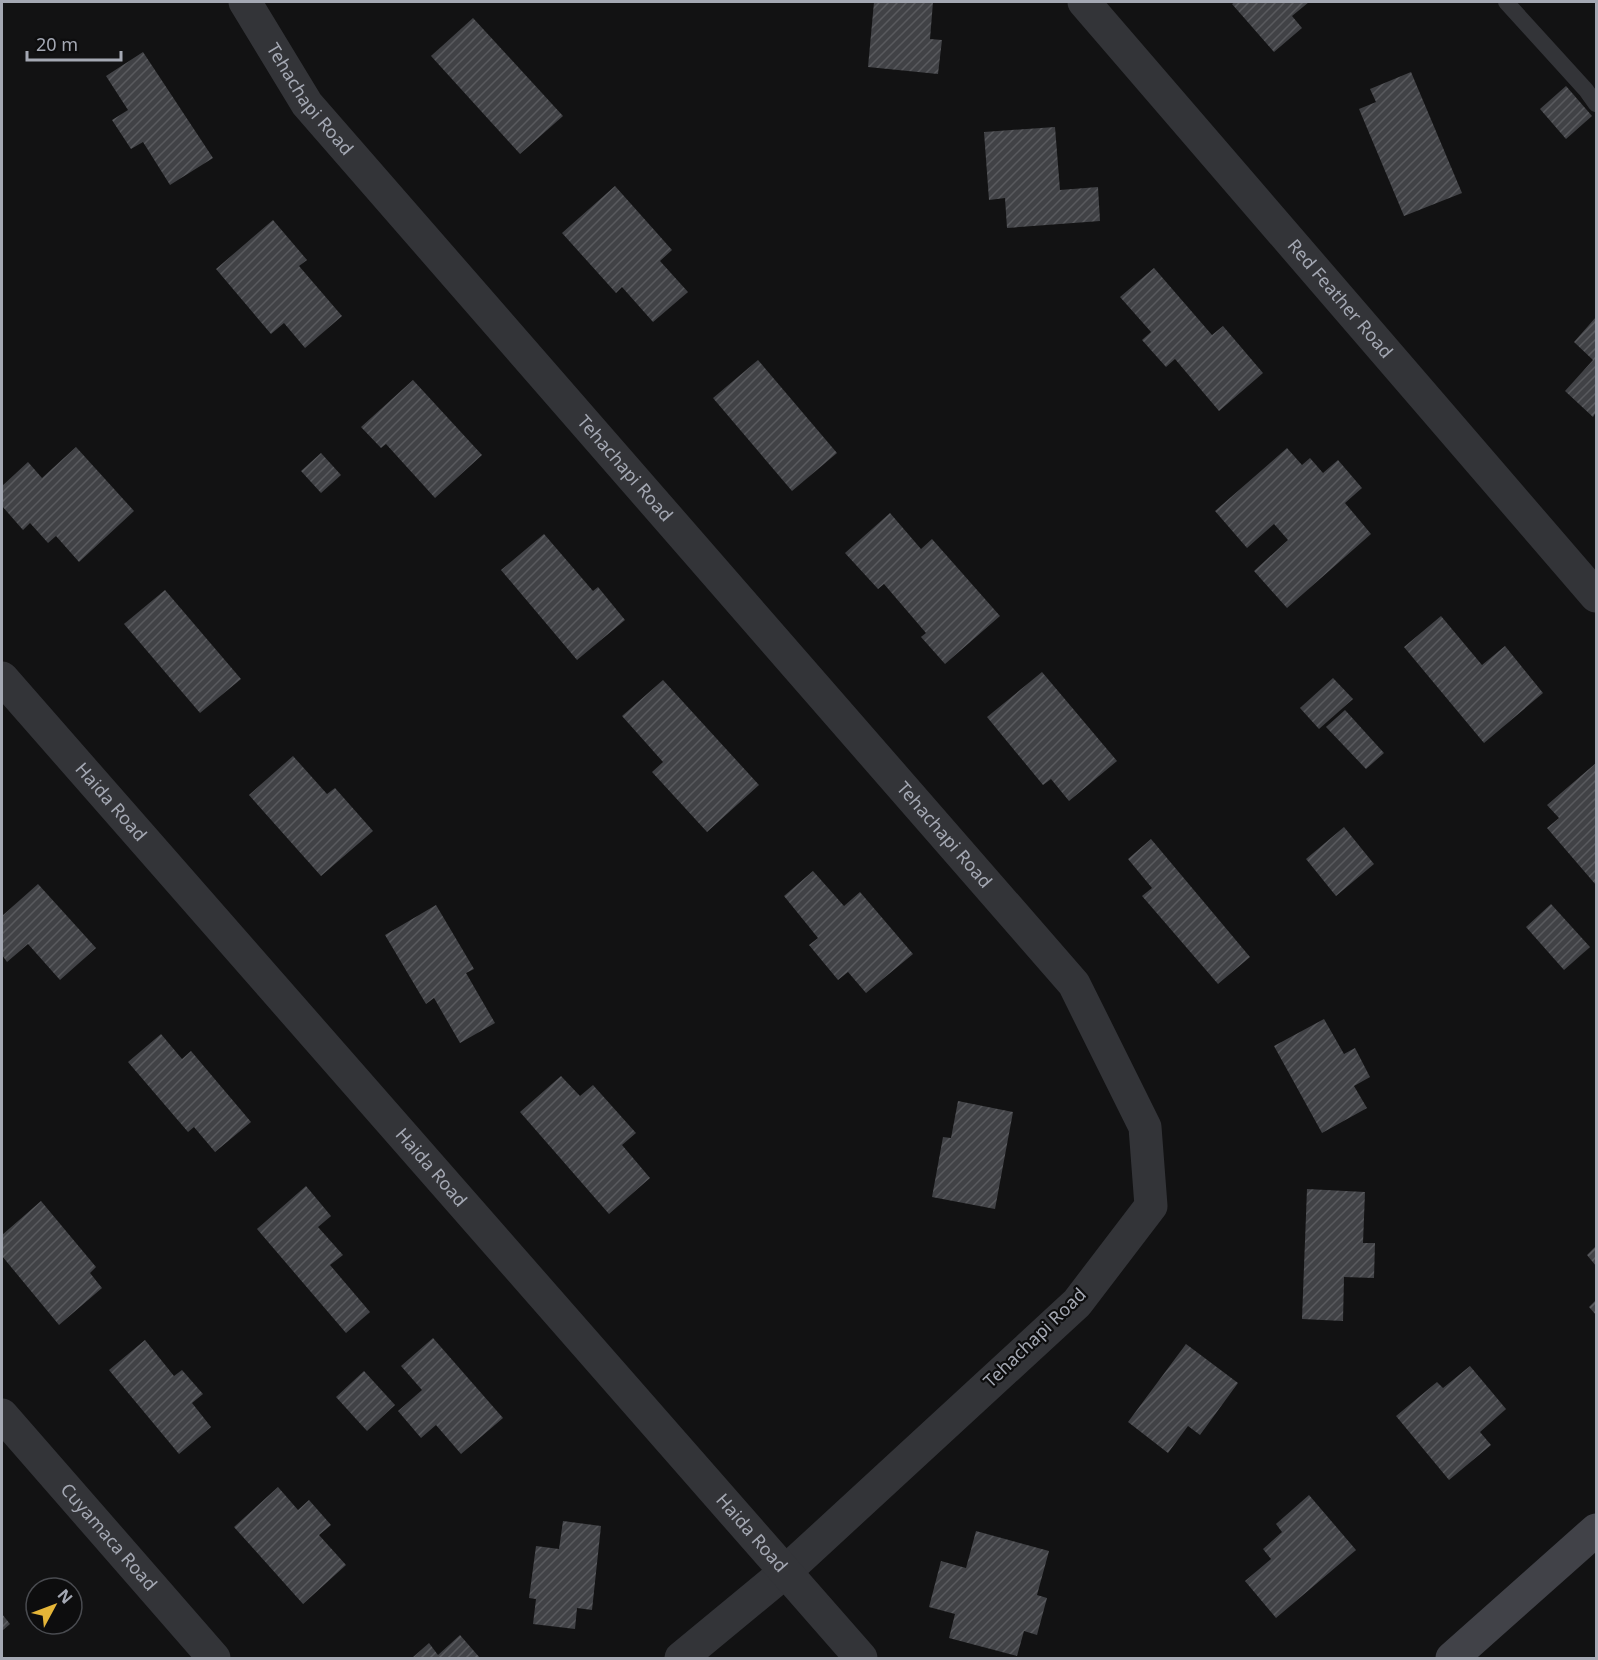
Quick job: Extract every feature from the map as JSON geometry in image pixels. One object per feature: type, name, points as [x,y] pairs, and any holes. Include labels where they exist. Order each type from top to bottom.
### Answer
[{"type":"main road","points":[[1452,1659],[1596,1530]]},
{"type":"street","name":"Tehachapi Road","points":[[245,2],[307,104],[1074,984],[1145,1127],[1151,1206],[1077,1303],[785,1572],[681,1659]]},
{"type":"street","name":"Red Feather Road","points":[[1084,2],[1591,578]]},
{"type":"street","name":"Haida Road","points":[[2,678],[861,1659]]},
{"type":"street","name":"Cuyamaca Road","points":[[2,1415],[214,1659]]},
{"type":"lane","points":[[1506,2],[1596,104]]},
{"type":"building","points":[[874,2],[933,2],[930,39],[942,40],[938,74],[868,67]]},
{"type":"building","points":[[1235,2],[1309,2],[1292,16],[1302,28],[1274,52],[1232,4]]},
{"type":"building","points":[[473,18],[563,116],[520,154],[431,56]]},
{"type":"building","points":[[143,52],[213,158],[170,185],[143,142],[131,149],[112,120],[128,110],[106,76]]},
{"type":"building","points":[[1411,72],[1462,193],[1404,216],[1359,109],[1376,102],[1370,89]]},
{"type":"building","points":[[1566,86],[1592,116],[1566,139],[1540,109]]},
{"type":"building","points":[[1055,127],[1060,190],[1098,187],[1100,221],[1007,228],[1005,198],[989,200],[984,132]]},
{"type":"building","points":[[615,186],[672,250],[660,261],[688,292],[653,322],[622,287],[616,293],[562,233]]},
{"type":"building","points":[[273,220],[307,260],[299,266],[342,316],[305,348],[284,323],[271,334],[216,269]]},
{"type":"building","points":[[1154,268],[1212,335],[1223,326],[1263,373],[1219,411],[1175,359],[1166,367],[1142,340],[1151,332],[1120,297]]},
{"type":"building","points":[[1596,317],[1596,412],[1593,417],[1565,391],[1593,360],[1574,342]]},
{"type":"building","points":[[758,360],[837,453],[792,491],[713,398]]},
{"type":"building","points":[[413,380],[482,455],[435,498],[386,444],[381,448],[361,427]]},
{"type":"building","points":[[76,447],[134,511],[79,562],[56,536],[48,543],[30,523],[23,530],[2,506],[2,486],[28,462],[42,478]]},
{"type":"building","points":[[1287,448],[1302,465],[1310,458],[1323,473],[1338,460],[1362,488],[1345,503],[1371,534],[1287,608],[1254,571],[1288,540],[1274,524],[1247,548],[1215,511]]},
{"type":"building","points":[[321,453],[341,475],[321,493],[301,471]]},
{"type":"building","points":[[890,513],[921,549],[932,539],[1000,616],[945,664],[921,637],[926,633],[884,584],[878,589],[845,553]]},
{"type":"building","points":[[544,534],[593,591],[598,587],[625,620],[577,660],[501,570]]},
{"type":"building","points":[[165,590],[241,679],[200,713],[124,624]]},
{"type":"building","points":[[1441,616],[1482,665],[1505,646],[1543,693],[1484,743],[1404,647]]},
{"type":"building","points":[[1042,672],[1117,761],[1069,801],[1051,779],[1043,785],[987,717]]},
{"type":"building","points":[[1333,678],[1353,699],[1319,729],[1300,708]]},
{"type":"building","points":[[663,680],[759,785],[707,832],[652,772],[663,762],[622,716]]},
{"type":"building","points":[[1345,710],[1384,753],[1366,769],[1326,727]]},
{"type":"building","points":[[293,756],[327,794],[335,788],[373,831],[321,876],[249,795]]},
{"type":"building","points":[[1596,763],[1596,885],[1547,828],[1559,818],[1547,805]]},
{"type":"building","points":[[1344,827],[1374,864],[1336,896],[1306,859]]},
{"type":"building","points":[[1151,839],[1250,957],[1218,984],[1142,896],[1152,888],[1128,859]]},
{"type":"building","points":[[813,871],[844,906],[860,892],[913,954],[866,993],[848,972],[838,980],[809,945],[818,938],[784,896]]},
{"type":"building","points":[[38,884],[96,948],[60,980],[28,944],[7,962],[2,955],[2,916]]},
{"type":"building","points":[[1551,904],[1590,947],[1564,970],[1526,927]]},
{"type":"building","points":[[436,905],[474,969],[466,973],[495,1023],[460,1043],[434,998],[426,1004],[385,935]]},
{"type":"building","points":[[1324,1019],[1344,1054],[1355,1048],[1370,1077],[1354,1086],[1367,1108],[1322,1133],[1274,1046]]},
{"type":"building","points":[[161,1034],[182,1059],[191,1051],[251,1122],[215,1152],[194,1127],[188,1132],[128,1062]]},
{"type":"building","points":[[561,1076],[580,1096],[593,1085],[636,1133],[622,1145],[650,1178],[609,1214],[520,1112]]},
{"type":"building","points":[[958,1101],[1013,1112],[995,1209],[932,1197],[943,1137],[951,1138]]},
{"type":"building","points":[[306,1186],[331,1216],[318,1227],[343,1255],[330,1265],[370,1312],[346,1333],[257,1229]]},
{"type":"building","points":[[1307,1189],[1365,1192],[1363,1243],[1375,1243],[1374,1278],[1344,1277],[1343,1321],[1302,1319]]},
{"type":"building","points":[[41,1201],[96,1267],[90,1273],[102,1288],[59,1325],[2,1256],[2,1235]]},
{"type":"building","points":[[1596,1246],[1596,1266],[1587,1255]]},
{"type":"building","points":[[1596,1300],[1596,1315],[1589,1307]]},
{"type":"building","points":[[433,1338],[503,1418],[461,1454],[436,1425],[421,1438],[398,1411],[422,1390],[401,1366]]},
{"type":"building","points":[[145,1340],[174,1376],[182,1370],[203,1394],[192,1403],[211,1427],[179,1454],[109,1370]]},
{"type":"building","points":[[1186,1344],[1238,1383],[1200,1435],[1188,1426],[1168,1453],[1128,1422]]},
{"type":"building","points":[[1470,1366],[1506,1409],[1480,1432],[1491,1445],[1449,1480],[1396,1416],[1437,1382],[1443,1388]]},
{"type":"building","points":[[364,1371],[395,1405],[367,1431],[336,1397]]},
{"type":"building","points":[[278,1487],[298,1510],[309,1500],[331,1525],[319,1535],[346,1565],[303,1604],[234,1527]]},
{"type":"building","points":[[1309,1495],[1356,1550],[1276,1618],[1245,1581],[1271,1559],[1263,1549],[1282,1532],[1276,1524]]},
{"type":"building","points":[[563,1521],[601,1526],[592,1610],[577,1608],[575,1629],[533,1624],[536,1599],[529,1598],[536,1546],[559,1549]]},
{"type":"building","points":[[976,1531],[1049,1551],[1037,1595],[1047,1598],[1037,1635],[1024,1631],[1017,1656],[949,1638],[955,1614],[929,1607],[941,1561],[966,1568]]},
{"type":"building","points":[[2,1614],[10,1624],[2,1631]]},
{"type":"building","points":[[460,1635],[480,1658],[412,1658],[429,1643],[438,1655]]}]
